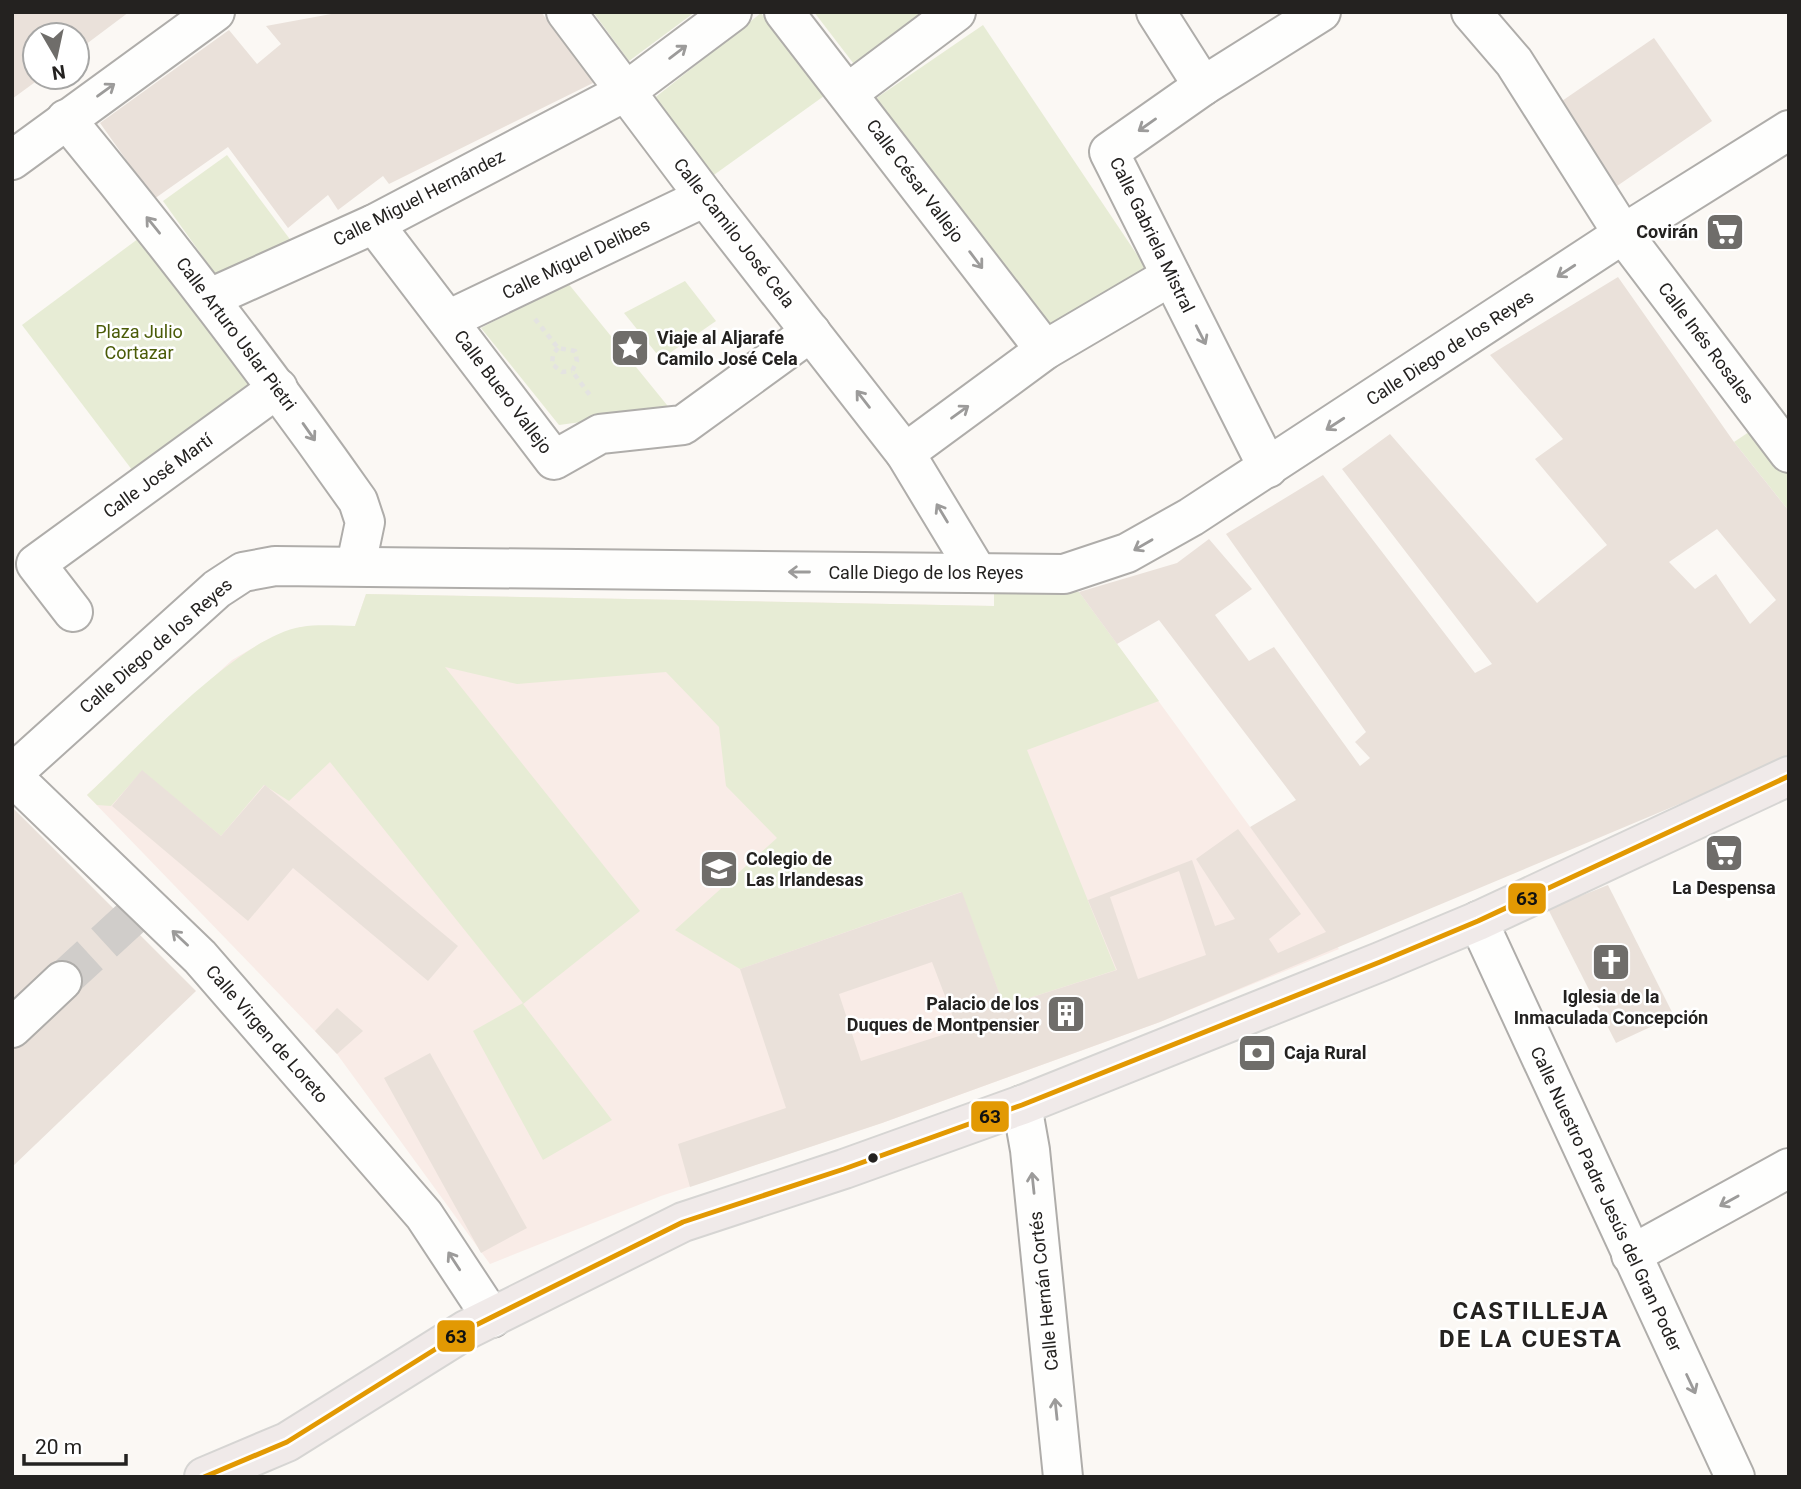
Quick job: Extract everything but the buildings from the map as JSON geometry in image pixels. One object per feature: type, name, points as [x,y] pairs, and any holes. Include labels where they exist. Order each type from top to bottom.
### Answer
[{"type":"main road","points":[[204,1477],[287,1442],[466,1330],[683,1222],[844,1169],[1022,1105],[1478,921],[1789,776]]},
{"type":"street","points":[[12,160],[215,12]]},
{"type":"street","name":"Calle Camilo José Cela","points":[[566,12],[705,197],[905,453],[977,572]]},
{"type":"street","points":[[625,92],[732,12]]},
{"type":"street","name":"Calle César Vallejo","points":[[784,12],[1045,350]]},
{"type":"street","points":[[848,93],[956,12]]},
{"type":"street","points":[[1156,12],[1203,86]]},
{"type":"street","name":"Calle Gabriela Mistral","points":[[1268,468],[1109,152],[1203,86],[1321,12]]},
{"type":"street","name":"Calle Inés Rosales","points":[[1471,12],[1514,62],[1623,234],[1789,453]]},
{"type":"street","name":"Calle Miguel Hernández","points":[[210,298],[374,224],[625,92]]},
{"type":"street","name":"Calle Arturo Uslar Pietri","points":[[66,119],[210,298],[358,501],[365,522],[356,565]]},
{"type":"street","name":"Calle Diego de los Reyes","points":[[12,775],[217,589],[243,572],[275,566],[356,565],[736,573],[1064,574],[1127,553],[1268,468],[1623,234],[1789,130]]},
{"type":"street","name":"Calle Miguel Delibes","points":[[448,320],[705,197]]},
{"type":"street","name":"Calle Buero Vallejo","points":[[374,224],[554,460],[600,435],[683,425],[811,332]]},
{"type":"street","points":[[905,453],[1045,350],[1171,276]]},
{"type":"street","name":"Calle José Martí","points":[[74,612],[36,564],[278,388]]},
{"type":"street","name":"Calle Virgen de Loreto","points":[[12,775],[200,957],[424,1215],[492,1318]]},
{"type":"street","name":"Calle Nuestro Padre Jesús del Gran Poder","points":[[1478,921],[1735,1477]]},
{"type":"street","points":[[12,1028],[62,981]]},
{"type":"street","name":"Calle Hernán Cortés","points":[[1022,1105],[1030,1150],[1063,1477]]},
{"type":"street","points":[[1631,1255],[1789,1167]]},
{"type":"path","points":[[533,316],[558,348],[575,351],[577,361],[572,371]]},
{"type":"path","points":[[558,348],[553,354],[552,364],[562,372],[572,371]]},
{"type":"path","points":[[572,371],[600,409]]},
{"type":"shaded area","name":"Colegio de Las Irlandesas","points":[[1079,592],[1339,949],[1160,1022],[882,1123],[661,1196],[490,1264],[337,1054],[87,795],[232,660],[263,642],[300,627],[355,626],[366,594],[994,606]]},
{"type":"green space","points":[[593,12],[695,12],[629,61]]},
{"type":"green space","points":[[814,12],[925,12],[857,68]]},
{"type":"green space","points":[[761,13],[824,96],[711,177],[652,100]]},
{"type":"green space","points":[[983,25],[1148,271],[1047,327],[875,99]]},
{"type":"green space","points":[[227,155],[295,246],[221,282],[163,201]]},
{"type":"green space","name":"Plaza Julio Cortazar","points":[[154,227],[275,388],[145,487],[22,325]]},
{"type":"green space","points":[[685,281],[716,321],[661,359],[624,313]]},
{"type":"green space","points":[[567,282],[671,410],[559,425],[481,328]]},
{"type":"green space","points":[[1773,416],[1789,437],[1789,511],[1734,442]]},
{"type":"green space","points":[[994,590],[1079,592],[1159,701],[1027,750],[1116,970],[1004,1006],[961,892],[740,969],[675,930],[777,838],[726,786],[719,727],[666,672],[517,684],[445,667],[640,911],[523,1004],[612,1120],[543,1160],[473,1031],[523,1003],[330,762],[289,801],[264,785],[221,836],[142,771],[111,806],[97,805],[87,795],[189,698],[248,651],[276,635],[301,627],[355,626],[366,594],[994,606]]},
{"type":"tunnel","points":[[62,981],[145,905]]},
{"type":"transit line","name":"63","points":[[204,1477],[287,1442],[466,1330],[683,1222],[844,1169],[1022,1105],[1380,962],[1478,921],[1789,776]]},
{"type":"place","name":"Covirán","points":[[1725,232]]},
{"type":"place","name":"Viaje al Aljarafe Camilo José Cela","points":[[630,348]]},
{"type":"place","name":"La Despensa","points":[[1724,853]]},
{"type":"place","name":"Colegio de Las Irlandesas","points":[[719,869]]},
{"type":"place","name":"Iglesia de la Inmaculada Concepción","points":[[1611,962]]},
{"type":"place","name":"Palacio de los Duques de Montpensier","points":[[1066,1014]]},
{"type":"place","name":"Caja Rural","points":[[1257,1053]]},
{"type":"district","name":"CASTILLEJA DE LA CUESTA","points":[[1531,1325]]}]
